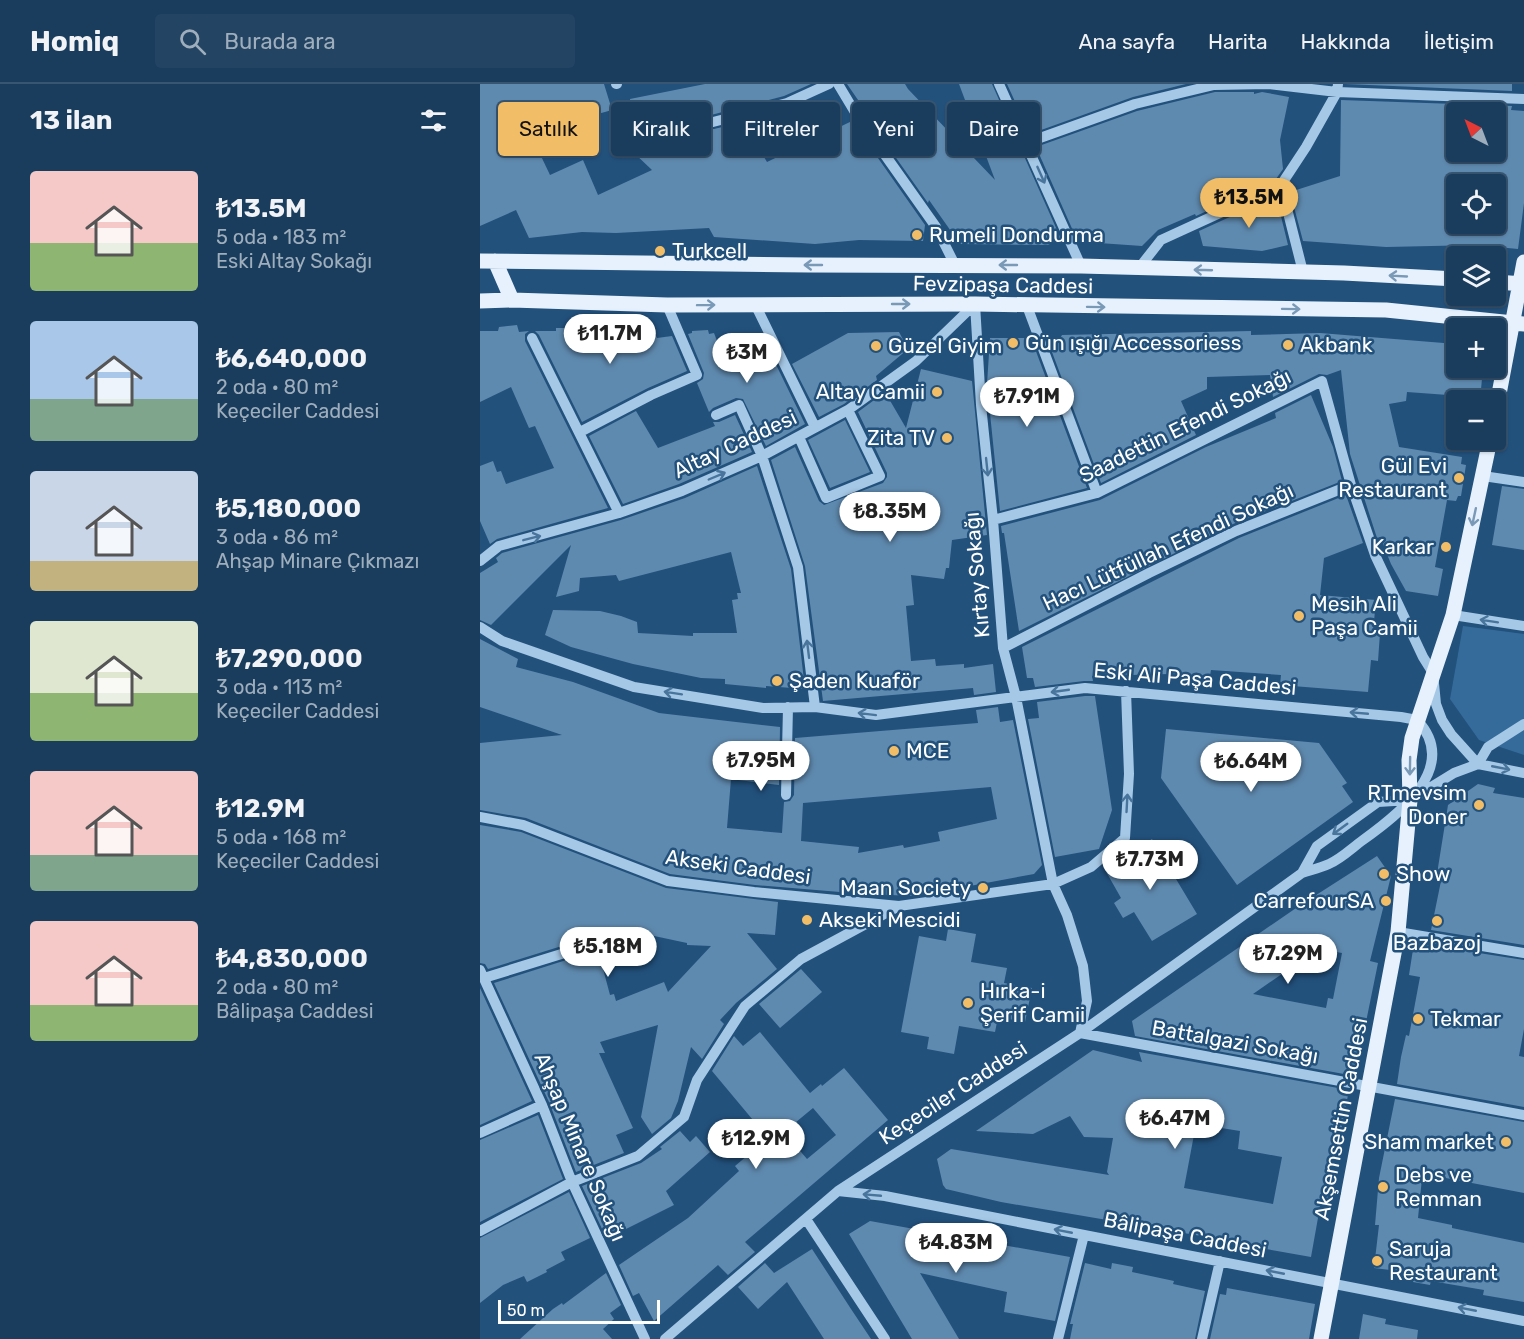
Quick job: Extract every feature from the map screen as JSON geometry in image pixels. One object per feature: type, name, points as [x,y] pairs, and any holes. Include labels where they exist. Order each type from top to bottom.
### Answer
[{"type":"main road","name":"Fevzipaşa Caddesi","points":[[488,261],[809,266],[1081,266],[1446,279]]},
{"type":"main road","points":[[488,261],[512,300]]},
{"type":"main road","points":[[1501,390],[1518,323],[1524,262]]},
{"type":"main road","points":[[1506,283],[1521,284]]},
{"type":"main road","name":"Fevzipaşa Caddesi","points":[[480,301],[667,305],[975,304],[1386,310],[1518,323]]},
{"type":"main road","name":"Akşemsettin Caddesi","points":[[1321,1339],[1398,932],[1410,800],[1409,760],[1412,738],[1453,615],[1488,450]]},
{"type":"street","points":[[713,122],[787,103],[828,84]]},
{"type":"street","points":[[838,84],[862,123],[936,227],[955,265]]},
{"type":"street","points":[[999,84],[1007,102]]},
{"type":"street","points":[[1040,137],[1135,104],[1214,85],[1269,84],[1524,99]]},
{"type":"street","points":[[1139,268],[1161,240],[1281,185],[1306,147],[1338,88]]},
{"type":"street","points":[[1032,156],[1081,266]]},
{"type":"street","points":[[1281,185],[1303,272]]},
{"type":"street","points":[[755,304],[815,428]]},
{"type":"street","name":"Altay Caddesi","points":[[480,561],[499,546],[619,513],[682,491],[799,437],[848,410],[916,361],[975,304]]},
{"type":"street","name":"Kırtay Sokağı","points":[[975,304],[981,405],[1003,648],[1016,697],[1053,884],[1067,915],[1083,966],[1087,1000],[1080,1033]]},
{"type":"street","points":[[580,432],[651,395],[697,375],[667,305]]},
{"type":"street","points":[[1027,306],[1097,493]]},
{"type":"street","points":[[532,338],[619,513]]},
{"type":"street","name":"Saadettin Efendi Sokağı","points":[[993,520],[1097,493],[1322,381],[1351,485]]},
{"type":"street","points":[[716,415],[739,405],[762,456],[798,567],[815,707]]},
{"type":"street","points":[[799,437],[826,498],[880,476],[848,410]]},
{"type":"street","points":[[1483,476],[1524,482]]},
{"type":"street","points":[[1351,485],[1375,555],[1423,657],[1433,673],[1436,704],[1442,720],[1450,734],[1478,764]]},
{"type":"street","name":"Hacı Lütfüllah Efendi Sokağı","points":[[1003,648],[1236,531],[1351,485]]},
{"type":"street","points":[[1453,615],[1524,626]]},
{"type":"street","name":"Eski Ali Paşa Caddesi","points":[[480,627],[502,641],[634,687],[763,708],[815,707],[876,715],[1084,688],[1417,720]]},
{"type":"street","name":"Akseki Caddesi","points":[[480,817],[523,825],[668,881],[754,892],[899,906],[1053,884],[1091,867],[1125,838],[1129,774],[1126,691]]},
{"type":"street","points":[[786,795],[788,707]]},
{"type":"street","points":[[1410,800],[1426,780],[1431,768],[1432,755],[1429,737],[1417,720]]},
{"type":"street","points":[[1478,764],[1488,747],[1524,724]]},
{"type":"street","points":[[1410,800],[1454,773],[1478,764],[1524,773]]},
{"type":"street","name":"Keçeciler Caddesi","points":[[1302,873],[1317,846],[1378,802],[1410,800]]},
{"type":"street","name":"Keçeciler Caddesi","points":[[665,1339],[838,1191],[1080,1033],[1302,873],[1331,863],[1390,820],[1410,800]]},
{"type":"street","points":[[480,1231],[572,1182],[638,1156],[684,1117],[697,1080],[745,1006],[801,959],[899,906]]},
{"type":"street","points":[[1398,932],[1524,953]]},
{"type":"street","points":[[482,974],[610,939]]},
{"type":"street","name":"Ahşap Minare Sokağı","points":[[482,974],[542,1105],[572,1182],[645,1339]]},
{"type":"street","name":"Battalgazi Sokağı","points":[[1080,1033],[1524,1115]]},
{"type":"street","points":[[480,1133],[542,1105]]},
{"type":"street","name":"Bâlipaşa Caddesi","points":[[838,1191],[885,1196],[1524,1321]]},
{"type":"street","points":[[806,1219],[885,1339]]},
{"type":"street","points":[[1058,1339],[1084,1235]]},
{"type":"street","points":[[1202,1339],[1220,1261]]},
{"type":"shaded area","points":[[1463,626],[1524,634],[1524,755],[1479,740],[1450,699]]},
{"type":"building","points":[[480,84],[604,84],[611,110],[599,114],[599,102],[498,102],[498,156],[541,156],[550,175],[583,160],[598,195],[652,170],[637,156],[711,156],[711,129],[723,127],[723,156],[763,156],[767,162],[779,156],[840,156],[840,127],[852,121],[852,156],[877,156],[925,225],[923,241],[859,240],[815,244],[714,237],[709,228],[616,233],[582,232],[529,238],[516,210],[480,226]]},
{"type":"building","points":[[705,84],[811,84],[784,96],[761,102],[723,102],[723,112],[711,115],[711,102],[630,102],[630,99]]},
{"type":"building","points":[[847,84],[905,84],[920,102],[859,102]]},
{"type":"building","points":[[959,84],[992,84],[1000,102],[966,102]]},
{"type":"building","points":[[1007,84],[1186,84],[1133,97],[1040,130],[1040,102],[1015,102]]},
{"type":"building","points":[[1345,84],[1512,84],[1512,91]]},
{"type":"building","points":[[1215,92],[1254,92],[1254,94],[1262,92],[1289,97],[1280,140],[1283,169],[1276,179],[1196,216],[1195,214],[1158,230],[1142,246],[1085,242],[1080,230],[1074,233],[1040,156],[1040,146],[1137,111]]},
{"type":"building","points":[[1341,100],[1446,104],[1446,162],[1506,162],[1506,106],[1512,106],[1511,110],[1524,111],[1524,203],[1518,249],[1506,246],[1477,245],[1386,247],[1303,241],[1290,192],[1340,176]]},
{"type":"building","points":[[935,117],[947,130],[947,156],[972,156],[995,180],[986,156],[1024,156],[1061,239],[1048,245],[960,244],[929,200],[928,203],[895,156],[935,156]]},
{"type":"building","points":[[1276,196],[1288,245],[1262,251],[1203,246],[1199,231]]},
{"type":"building","points":[[517,325],[519,332],[529,331],[525,334],[525,341],[608,508],[497,539],[490,544],[480,521],[480,466],[493,461],[497,472],[501,471],[506,484],[554,468],[535,426],[529,428],[511,387],[480,402],[480,331],[498,331],[499,327]]},
{"type":"building","points":[[556,328],[602,328],[602,330],[654,332],[657,338],[672,336],[687,371],[582,422],[535,331],[556,331]]},
{"type":"building","points":[[708,330],[709,334],[714,333],[722,354],[762,336],[805,424],[766,446],[743,399],[736,398],[709,412],[697,383],[703,379],[704,373],[688,334],[692,331]]},
{"type":"building","points":[[1251,331],[1251,335],[1320,333],[1446,343],[1446,378],[1482,378],[1481,390],[1446,390],[1446,395],[1407,392],[1406,401],[1389,404],[1399,447],[1462,457],[1461,464],[1466,465],[1461,496],[1458,496],[1456,501],[1447,500],[1435,567],[1443,569],[1438,596],[1406,591],[1391,564],[1380,537],[1377,538],[1350,454],[1341,370],[1327,375],[1319,374],[1273,397],[1270,375],[1207,377],[1207,389],[1181,401],[1196,435],[1101,483],[1052,352],[1062,335]]},
{"type":"building","points":[[899,332],[908,349],[876,376],[877,380],[844,404],[819,417],[792,364],[848,333]]},
{"type":"building","points":[[990,338],[1031,338],[1087,488],[1000,511],[987,384]]},
{"type":"building","points":[[921,369],[972,381],[987,535],[952,540],[949,568],[946,568],[944,579],[911,575],[914,605],[906,606],[911,661],[935,659],[936,666],[964,664],[964,668],[993,664],[996,692],[974,695],[973,688],[823,701],[805,566],[771,460],[795,447],[819,501],[824,505],[883,483],[887,473],[858,412],[885,392],[906,428]]},
{"type":"building","points":[[1311,395],[1333,447],[1342,481],[1233,524],[1019,631],[1001,526],[1100,500],[1206,447],[1276,418],[1275,413]]},
{"type":"building","points":[[636,411],[658,448],[715,426],[713,422],[719,422],[735,415],[752,452],[679,484],[623,504],[589,436]]},
{"type":"building","points":[[845,420],[870,472],[830,488],[808,440]]},
{"type":"building","points":[[757,466],[791,569],[805,689],[725,684],[725,679],[701,678],[633,664],[571,647],[545,635],[553,610],[600,611],[621,616],[637,622],[638,633],[693,636],[693,633],[737,633],[732,600],[738,599],[737,593],[741,593],[731,552],[619,581],[616,575],[580,578],[579,591],[556,597],[571,545],[491,625],[480,620],[480,573],[498,562],[496,558],[502,553],[621,520],[685,498]]},
{"type":"building","points":[[1502,486],[1524,489],[1524,550],[1492,545]]},
{"type":"building","points":[[1346,495],[1363,543],[1324,558],[1320,595],[1376,600],[1373,632],[1380,633],[1378,661],[1371,660],[1368,692],[1280,685],[1281,675],[1211,670],[1210,676],[1169,674],[1092,676],[1093,681],[1035,687],[1033,678],[1027,678],[1022,647],[1239,538]]},
{"type":"building","points":[[480,639],[518,659],[516,667],[573,682],[659,713],[780,727],[779,785],[731,779],[727,828],[782,833],[784,802],[790,801],[794,795],[795,738],[978,723],[976,710],[998,707],[1000,722],[1013,720],[1042,865],[1034,874],[916,896],[755,885],[670,874],[526,818],[480,810],[480,743],[562,735],[480,707]],"holes":[[[991,787],[997,819],[938,832],[940,841],[904,848],[903,845],[858,853],[859,847],[801,841],[803,803]]]},
{"type":"building","points":[[1095,696],[1112,810],[1099,849],[1055,857],[1028,719],[1039,718],[1037,702]]},
{"type":"building","points":[[1166,729],[1319,743],[1347,783],[1342,786],[1353,802],[1237,885],[1161,778]]},
{"type":"building","points":[[1478,784],[1495,788],[1493,793],[1524,798],[1524,945],[1431,930],[1441,881],[1436,880],[1448,805]]},
{"type":"building","points":[[480,825],[521,832],[666,888],[778,902],[775,935],[747,933],[777,969],[736,1003],[720,1020],[724,1024],[702,1059],[691,1047],[678,1101],[671,1118],[652,1134],[641,1117],[658,1025],[600,1042],[605,1053],[599,1053],[633,1128],[616,1135],[624,1153],[576,1172],[549,1102],[494,983],[598,950],[610,995],[614,994],[616,1001],[664,982],[668,992],[711,946],[687,945],[687,943],[612,927],[594,936],[488,969],[485,964],[480,963]]},
{"type":"building","points":[[1152,839],[1197,914],[1152,941],[1134,912],[1123,918],[1114,903],[1121,898],[1104,868]]},
{"type":"building","points":[[1377,856],[1391,876],[1370,961],[1378,963],[1355,1076],[1135,1036],[1132,1021],[1299,906]],"holes":[[[1318,949],[1342,953],[1333,999],[1328,998],[1326,1008],[1253,994]]]},
{"type":"building","name":"Hırka-i Şerif Camii","points":[[948,929],[976,934],[971,962],[1007,968],[1004,983],[1032,988],[1025,1022],[998,1017],[995,1032],[959,1026],[954,1054],[927,1049],[929,1037],[901,1032],[919,936],[946,941]]},
{"type":"building","points":[[1414,943],[1524,960],[1524,1029],[1519,1056],[1524,1057],[1524,1107],[1397,1084],[1420,977],[1409,975]]},
{"type":"building","points":[[801,969],[822,992],[780,1028],[759,1004]]},
{"type":"building","points":[[480,988],[532,1101],[480,1125]]},
{"type":"building","points":[[760,1032],[810,1093],[844,1068],[888,1120],[745,1242],[755,1252],[728,1275],[718,1265],[654,1321],[639,1293],[633,1296],[619,1265],[688,1218],[739,1171],[735,1166],[768,1138],[712,1071],[734,1036],[743,1046]],"holes":[[[813,1108],[836,1135],[807,1159],[784,1132]]]},
{"type":"building","points":[[1093,1050],[1142,1062],[1139,1052],[1349,1090],[1327,1202],[1321,1201],[1311,1257],[1266,1249],[1266,1247],[1001,1202],[946,1189],[937,1159],[951,1149],[1109,1175],[1107,1172],[1113,1138],[1084,1137],[1070,1116],[1033,1134],[976,1131]],"holes":[[[1196,1124],[1240,1131],[1238,1149],[1282,1157],[1273,1204],[1184,1188]]]},
{"type":"building","points":[[1395,1099],[1524,1122],[1524,1193],[1425,1174],[1422,1178],[1418,1218],[1452,1225],[1452,1228],[1524,1243],[1524,1302],[1483,1295],[1484,1290],[1431,1281],[1430,1285],[1413,1282],[1414,1273],[1374,1268],[1379,1225],[1375,1225],[1379,1178]]},
{"type":"building","points":[[538,1115],[563,1179],[480,1222],[480,1140]]},
{"type":"building","points":[[680,1131],[690,1142],[696,1136],[710,1152],[666,1191],[674,1205],[610,1237],[606,1230],[603,1231],[582,1186],[641,1163],[662,1149],[660,1147]]},
{"type":"building","points":[[569,1192],[590,1238],[561,1252],[565,1260],[546,1270],[547,1272],[527,1282],[524,1276],[503,1285],[480,1303],[480,1238]]},
{"type":"building","points":[[870,1221],[1070,1257],[1055,1321],[1004,1312],[1007,1292],[920,1273],[959,1339],[912,1339],[849,1234]]},
{"type":"building","points":[[812,1249],[871,1339],[824,1339],[787,1282],[758,1309],[738,1287],[765,1263],[774,1273]]},
{"type":"building","points":[[1085,1263],[1111,1269],[1112,1263],[1133,1267],[1132,1272],[1174,1281],[1173,1284],[1205,1291],[1195,1339],[1070,1339],[1073,1324],[1070,1324]]},
{"type":"building","points":[[606,1273],[621,1305],[610,1313],[614,1319],[603,1329],[612,1339],[520,1339],[553,1309],[562,1303],[563,1305]]},
{"type":"building","points":[[1227,1288],[1315,1304],[1309,1339],[1210,1339],[1220,1294],[1226,1295]]},
{"type":"building","points":[[1363,1314],[1386,1319],[1385,1324],[1418,1330],[1417,1339],[1359,1339]]},
{"type":"place","name":"Rumeli Dondurma","points":[[917,235]]},
{"type":"place","name":"Turkcell","points":[[660,251]]},
{"type":"place","name":"Gün ışığı Accessoriess","points":[[1013,343]]},
{"type":"place","name":"Akbank","points":[[1288,345]]},
{"type":"place","name":"Güzel Giyim","points":[[876,346]]},
{"type":"place","name":"Altay Camii","points":[[937,392]]},
{"type":"place","name":"Zita TV","points":[[947,438]]},
{"type":"place","name":"Gül Evi Restaurant","points":[[1459,478]]},
{"type":"place","name":"Karkar","points":[[1446,547]]},
{"type":"place","name":"Mesih Ali Paşa Camii","points":[[1299,616]]},
{"type":"place","name":"Şaden Kuaför","points":[[777,681]]},
{"type":"place","name":"MCE","points":[[894,751]]},
{"type":"place","name":"RTmevsim Doner","points":[[1479,805]]},
{"type":"place","name":"Show","points":[[1384,874]]},
{"type":"place","name":"Maan Society","points":[[983,888]]},
{"type":"place","name":"CarrefourSA","points":[[1386,901]]},
{"type":"place","name":"Akseki Mescidi","points":[[807,920]]},
{"type":"place","name":"Bazbazoj","points":[[1437,921]]},
{"type":"place","name":"Hırka-i Şerif Camii","points":[[968,1003]]},
{"type":"place","name":"Tekmar","points":[[1418,1019]]},
{"type":"place","name":"Sham market","points":[[1506,1142]]},
{"type":"place","name":"Debs ve Remman","points":[[1383,1187]]},
{"type":"place","name":"Saruja Restaurant","points":[[1377,1261]]}]
